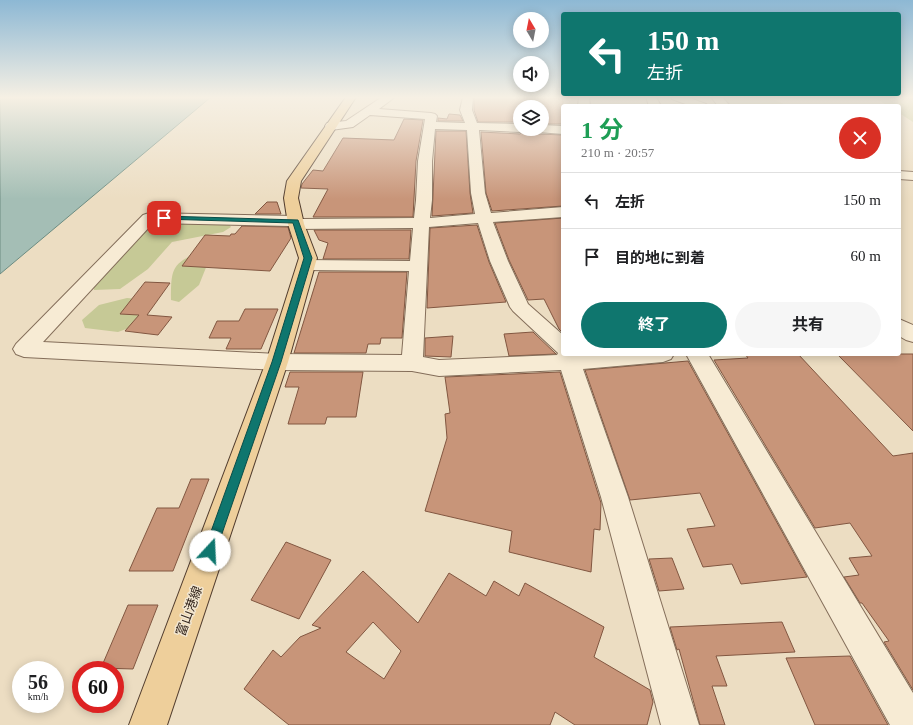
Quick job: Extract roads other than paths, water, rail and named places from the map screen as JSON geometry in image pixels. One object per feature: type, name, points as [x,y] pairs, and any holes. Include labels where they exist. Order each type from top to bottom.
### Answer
[{"type":"main road","name":"富山港線","points":[[148,725],[277,362],[308,258],[296,223],[291,198],[294,180],[328,131]]},
{"type":"street","points":[[412,363],[421,223],[424,200],[425,161],[430,131]]},
{"type":"street","points":[[473,131],[478,193],[484,218],[499,261],[520,307],[561,348]]},
{"type":"street","points":[[901,175],[913,176]]},
{"type":"street","points":[[332,223],[339,206]]},
{"type":"street","points":[[561,212],[421,223],[296,223],[149,218],[24,349],[277,362],[412,363],[439,368],[561,355]]},
{"type":"street","points":[[306,265],[418,266]]},
{"type":"street","points":[[901,327],[913,335]]},
{"type":"street","points":[[568,356],[596,438],[646,602],[680,725]]},
{"type":"street","points":[[698,356],[911,725]]},
{"type":"water","points":[[0,131],[171,131],[0,274]]}]
